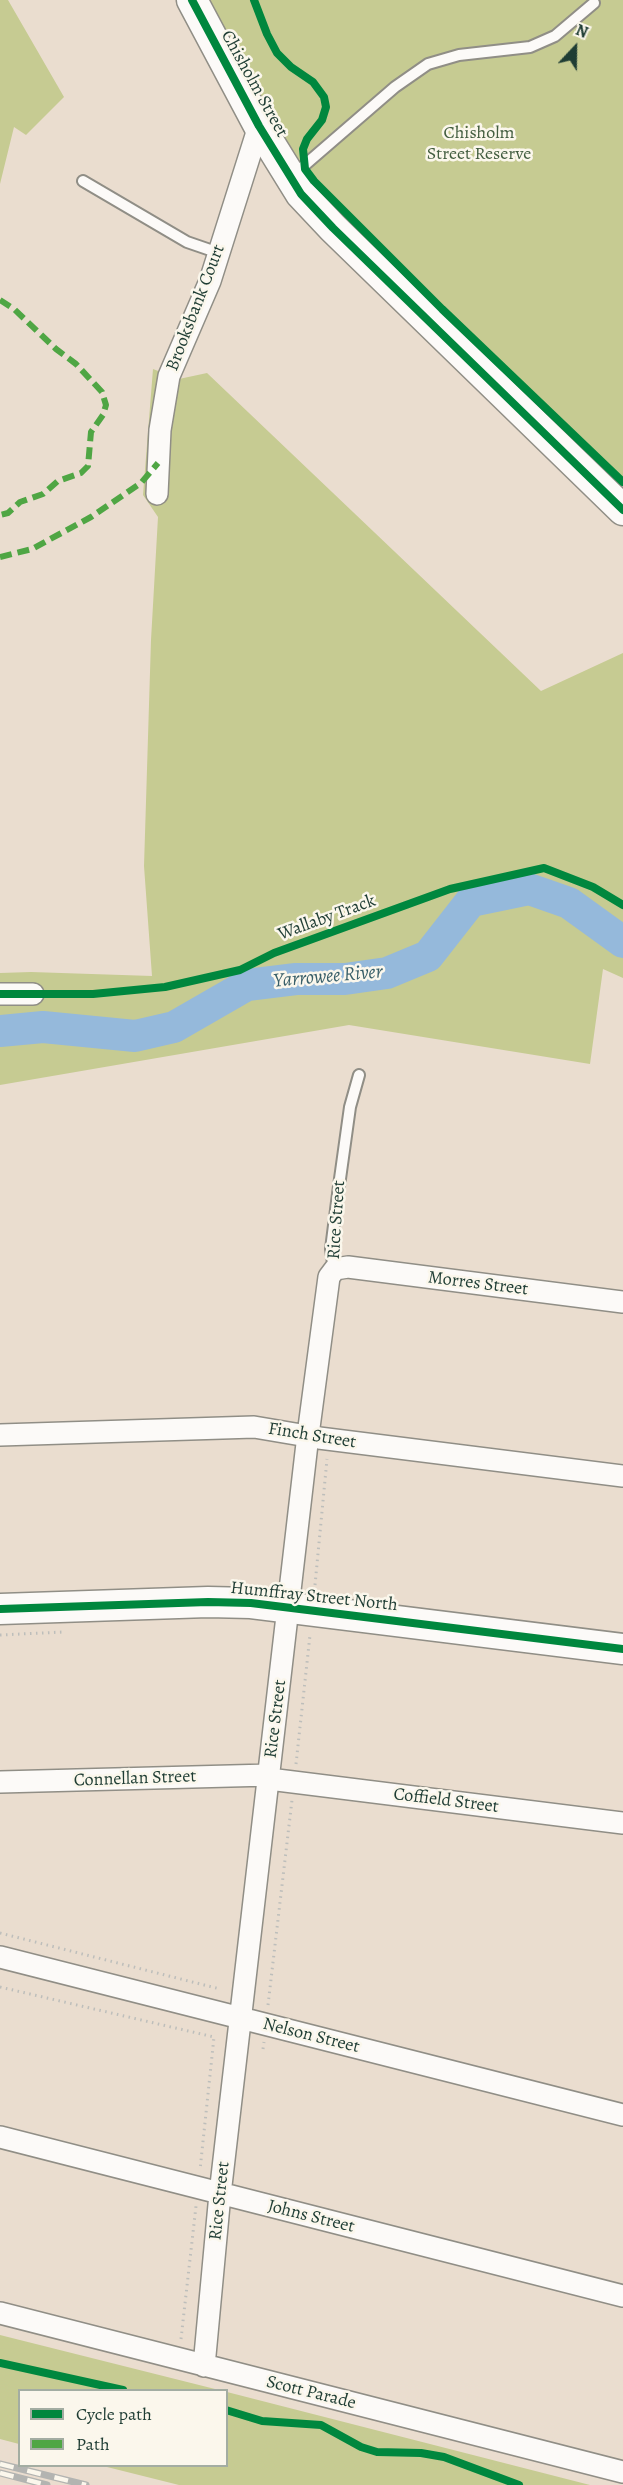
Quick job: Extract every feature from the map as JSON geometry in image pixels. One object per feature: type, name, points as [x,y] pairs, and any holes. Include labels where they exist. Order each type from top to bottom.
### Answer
[{"type":"street","name":"Chisholm Street","points":[[192,0],[259,126],[301,194],[333,228],[623,510]]},
{"type":"street","name":"Brooksbank Court","points":[[157,494],[160,430],[167,383],[179,348],[210,281],[259,126]]},
{"type":"street","points":[[0,994],[33,994]]},
{"type":"street","name":"Morres Street","points":[[334,1270],[348,1267],[623,1302]]},
{"type":"street","name":"Rice Street","points":[[204,2366],[220,2194],[308,1435],[327,1286],[334,1270]]},
{"type":"street","name":"Finch Street","points":[[0,1435],[245,1426],[623,1476]]},
{"type":"street","name":"Humffray Street North","points":[[0,1609],[208,1602],[288,1619],[623,1649]]},
{"type":"street","name":"Coffield Street","points":[[269,1777],[623,1823]]},
{"type":"street","name":"Connellan Street","points":[[0,1782],[269,1777]]},
{"type":"street","name":"Nelson Street","points":[[0,1957],[623,2115]]},
{"type":"street","name":"Johns Street","points":[[0,2137],[623,2296]]},
{"type":"street","name":"Scott Parade","points":[[0,2313],[623,2472]]},
{"type":"lane","points":[[290,178],[395,87],[428,64],[459,55],[530,47],[555,36],[594,3]]},
{"type":"lane","points":[[82,181],[187,242],[219,253]]},
{"type":"lane","name":"Rice Street","points":[[334,1270],[332,1249],[339,1186],[350,1107],[359,1075]]},
{"type":"path","points":[[315,1584],[328,1454]]},
{"type":"path","points":[[263,2049],[310,1635],[288,1619]]},
{"type":"path","points":[[0,1635],[69,1632]]},
{"type":"path","points":[[0,1933],[220,1989]]},
{"type":"path","points":[[0,1987],[214,2037],[181,2339]]},
{"type":"green space","points":[[0,0],[8,0],[64,97],[26,135],[14,127],[0,184]]},
{"type":"green space","name":"Chisholm Street Reserve","points":[[209,0],[623,0],[623,483],[300,169]]},
{"type":"green space","points":[[153,369],[179,379],[207,373],[541,691],[623,653],[623,978],[603,969],[590,1064],[349,1025],[0,1085],[0,973],[152,976],[144,866],[151,640],[158,517],[143,495]]},
{"type":"green space","points":[[0,2335],[215,2389],[18,2389],[18,2444],[0,2439]]},
{"type":"green space","points":[[228,2392],[590,2485],[179,2485],[107,2467],[228,2467]]},
{"type":"waterway","name":"Yarrowee River","points":[[0,1031],[43,1027],[135,1036],[174,1027],[247,985],[296,979],[345,979],[387,973],[428,956],[471,901],[529,889],[569,903],[623,942]]},
{"type":"railway","points":[[0,2464],[86,2485]]},
{"type":"railway","points":[[0,2473],[47,2485]]},
{"type":"marked path","points":[[0,300],[14,309],[56,349],[76,364],[102,392],[106,405],[103,415],[91,432],[88,466],[81,473],[58,481],[43,494],[20,502],[8,513],[0,515]]},
{"type":"marked path","points":[[0,557],[32,549],[91,517],[141,483],[158,463]]},
{"type":"cycle path","points":[[192,0],[259,126],[301,194],[333,228],[623,510]]},
{"type":"cycle path","points":[[254,0],[277,53],[291,67],[313,82],[324,97],[326,107],[322,120],[307,139],[303,149],[305,169],[314,181],[442,309],[623,482]]},
{"type":"cycle path","name":"Wallaby Track","points":[[0,994],[93,994],[165,987],[240,970],[274,953],[450,889],[544,868],[593,887],[623,905]]},
{"type":"cycle path","points":[[0,1609],[208,1602],[251,1603],[623,1649]]},
{"type":"cycle path","points":[[0,2363],[118,2389]]},
{"type":"cycle path","points":[[228,2411],[262,2421],[321,2425],[361,2447],[377,2452],[421,2453],[444,2457],[519,2485]]}]
